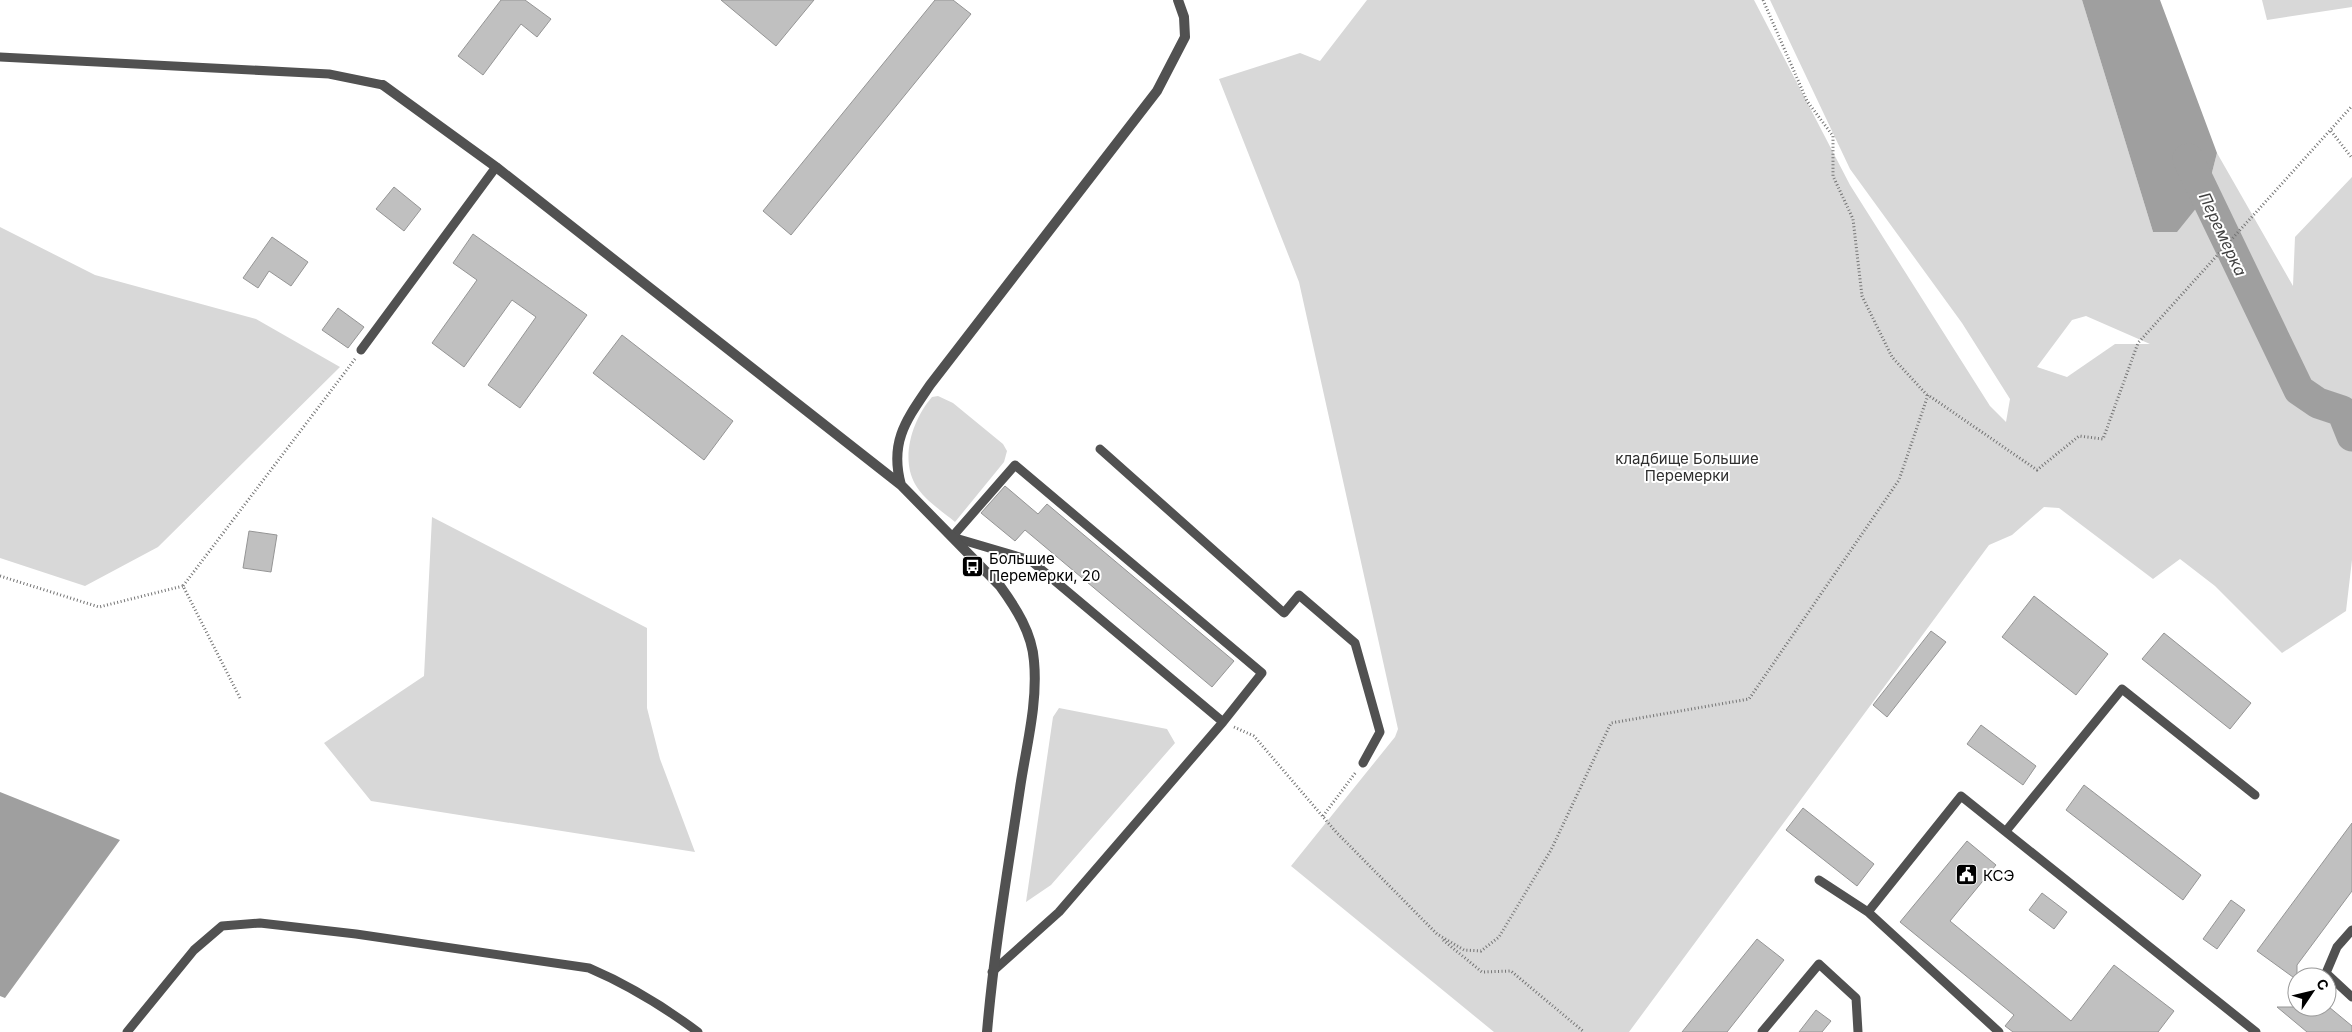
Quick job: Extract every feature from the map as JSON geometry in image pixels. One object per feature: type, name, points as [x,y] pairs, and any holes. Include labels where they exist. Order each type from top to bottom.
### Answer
[{"type":"street","points":[[900,485],[896,455],[904,425],[930,385],[1156,91],[1185,37],[1184,17],[1178,0]]},
{"type":"street","points":[[383,85],[496,167],[900,485],[1000,586],[1010,601],[1027,632],[1034,661],[1032,718],[992,972],[987,1032]]},
{"type":"lane","points":[[0,57],[329,74],[383,85]]},
{"type":"lane","points":[[361,350],[496,167]]},
{"type":"lane","points":[[1100,449],[1284,613],[1298,594],[1355,643],[1380,732],[1364,763]]},
{"type":"lane","points":[[992,972],[1059,912],[1223,722],[1262,673],[1015,465],[952,537],[1030,560],[1223,722]]},
{"type":"lane","points":[[2006,831],[2122,689],[2255,795]]},
{"type":"lane","points":[[1868,912],[1961,796],[2256,1032]]},
{"type":"lane","points":[[1819,880],[1868,912],[2000,1032]]},
{"type":"lane","points":[[127,1032],[194,950],[222,926],[260,923],[589,968],[624,982],[698,1032]]},
{"type":"lane","points":[[2352,930],[2337,947],[2326,973],[2352,997]]},
{"type":"lane","points":[[1762,1032],[1819,964],[1856,998],[1858,1032]]},
{"type":"path","points":[[1763,0],[1807,101],[1833,136],[1833,176],[1853,219],[1862,296],[1892,357],[1928,396],[2037,470],[2079,436],[2103,439],[2138,343],[2331,132],[2352,106]]},
{"type":"path","points":[[2331,132],[2352,158]]},
{"type":"path","points":[[0,576],[99,607],[183,586],[361,350]]},
{"type":"path","points":[[1437,934],[1464,950],[1481,951],[1499,937],[1551,850],[1611,723],[1748,699],[1899,480],[1928,396]]},
{"type":"path","points":[[183,586],[240,698]]},
{"type":"path","points":[[1237,728],[1254,736],[1336,832],[1437,934],[1482,972],[1511,971],[1584,1032]]},
{"type":"path","points":[[1323,816],[1364,763]]},
{"type":"green space","name":"кладбище Большие Перемерки","points":[[1367,0],[1754,0],[1850,185],[1990,406],[2006,422],[2010,399],[1962,323],[1850,169],[1770,0],[2082,0],[2153,232],[2206,196],[2217,153],[2293,286],[2295,237],[2352,177],[2352,560],[2346,611],[2282,653],[2215,586],[2180,559],[2153,579],[2059,508],[2044,507],[2012,535],[1989,545],[1629,1032],[1494,1032],[1291,866],[1395,737],[1398,729],[1299,282],[1219,79],[1300,53],[1320,61]],"holes":[[[2086,316],[2150,344],[2115,344],[2067,377],[2037,367],[2072,320]]]},
{"type":"green space","points":[[2262,0],[2352,0],[2352,7],[2267,20]]},
{"type":"green space","points":[[0,227],[95,275],[256,319],[340,367],[158,547],[85,586],[0,558]]},
{"type":"green space","points":[[938,396],[953,403],[1003,444],[1007,451],[1004,462],[955,522],[928,500],[918,489],[911,473],[909,462],[909,450],[914,427],[925,406],[932,397]]},
{"type":"green space","points":[[432,517],[647,628],[647,708],[660,759],[695,852],[371,801],[324,743],[424,676]]},
{"type":"green space","points":[[1059,708],[1167,729],[1175,743],[1051,885],[1026,902],[1053,717]]},
{"type":"shaded area","points":[[2082,0],[2160,0],[2217,153],[2206,196],[2177,232],[2153,232]]},
{"type":"shaded area","points":[[0,792],[120,840],[5,998],[0,996]]},
{"type":"building","points":[[501,0],[525,0],[551,19],[537,37],[521,24],[483,75],[458,56]]},
{"type":"building","points":[[721,0],[814,0],[776,46]]},
{"type":"building","points":[[935,0],[953,0],[971,14],[791,235],[763,211]]},
{"type":"building","points":[[394,187],[421,209],[404,231],[376,209]]},
{"type":"building","points":[[473,234],[587,315],[520,408],[488,385],[536,317],[512,300],[464,367],[432,343],[477,280],[453,263]]},
{"type":"building","points":[[272,237],[308,262],[291,286],[269,271],[258,288],[243,278]]},
{"type":"building","points":[[338,308],[364,327],[348,348],[322,330]]},
{"type":"building","points":[[622,335],[733,421],[704,460],[593,373]]},
{"type":"building","points":[[1005,486],[1038,514],[1047,504],[1234,661],[1212,687],[1025,530],[1015,541],[981,513]]},
{"type":"building","points":[[249,531],[277,535],[271,572],[243,568]]},
{"type":"building","points":[[2034,596],[2108,654],[2076,695],[2002,637]]},
{"type":"building","points":[[1931,631],[1946,642],[1887,717],[1873,705]]},
{"type":"building","points":[[2164,633],[2251,703],[2230,729],[2142,659]]},
{"type":"building","points":[[1981,725],[2036,766],[2023,785],[1967,744]]},
{"type":"building","points":[[2084,785],[2201,875],[2183,900],[2066,810]]},
{"type":"building","points":[[1803,808],[1874,864],[1857,886],[1786,830]]},
{"type":"building","points":[[2352,823],[2352,891],[2297,967],[2287,967],[2287,973],[2257,951]]},
{"type":"building","points":[[1967,841],[1996,865],[1950,921],[2071,1021],[2114,965],[2174,1011],[2158,1032],[2013,1032],[2005,1026],[2014,1015],[1900,922]]},
{"type":"building","points":[[2042,893],[2067,912],[2054,929],[2029,910]]},
{"type":"building","points":[[2231,900],[2245,910],[2217,949],[2203,939]]},
{"type":"building","points":[[1757,939],[1784,960],[1727,1032],[1682,1032]]},
{"type":"building","points":[[2277,1007],[2287,1007],[2287,1015]]},
{"type":"building","points":[[1816,1010],[1831,1021],[1822,1032],[1799,1032]]},
{"type":"building","points":[[2337,1014],[2352,1026],[2352,1032],[2307,1032],[2289,1017],[2337,1017]]},
{"type":"waterway","name":"Перемерка","points":[[2188,159],[2299,390],[2318,403],[2342,411],[2352,436]]},
{"type":"place","name":"Большие Перемерки, 20","points":[[973,567]]},
{"type":"place","name":"КСЭ","points":[[1967,875]]}]
